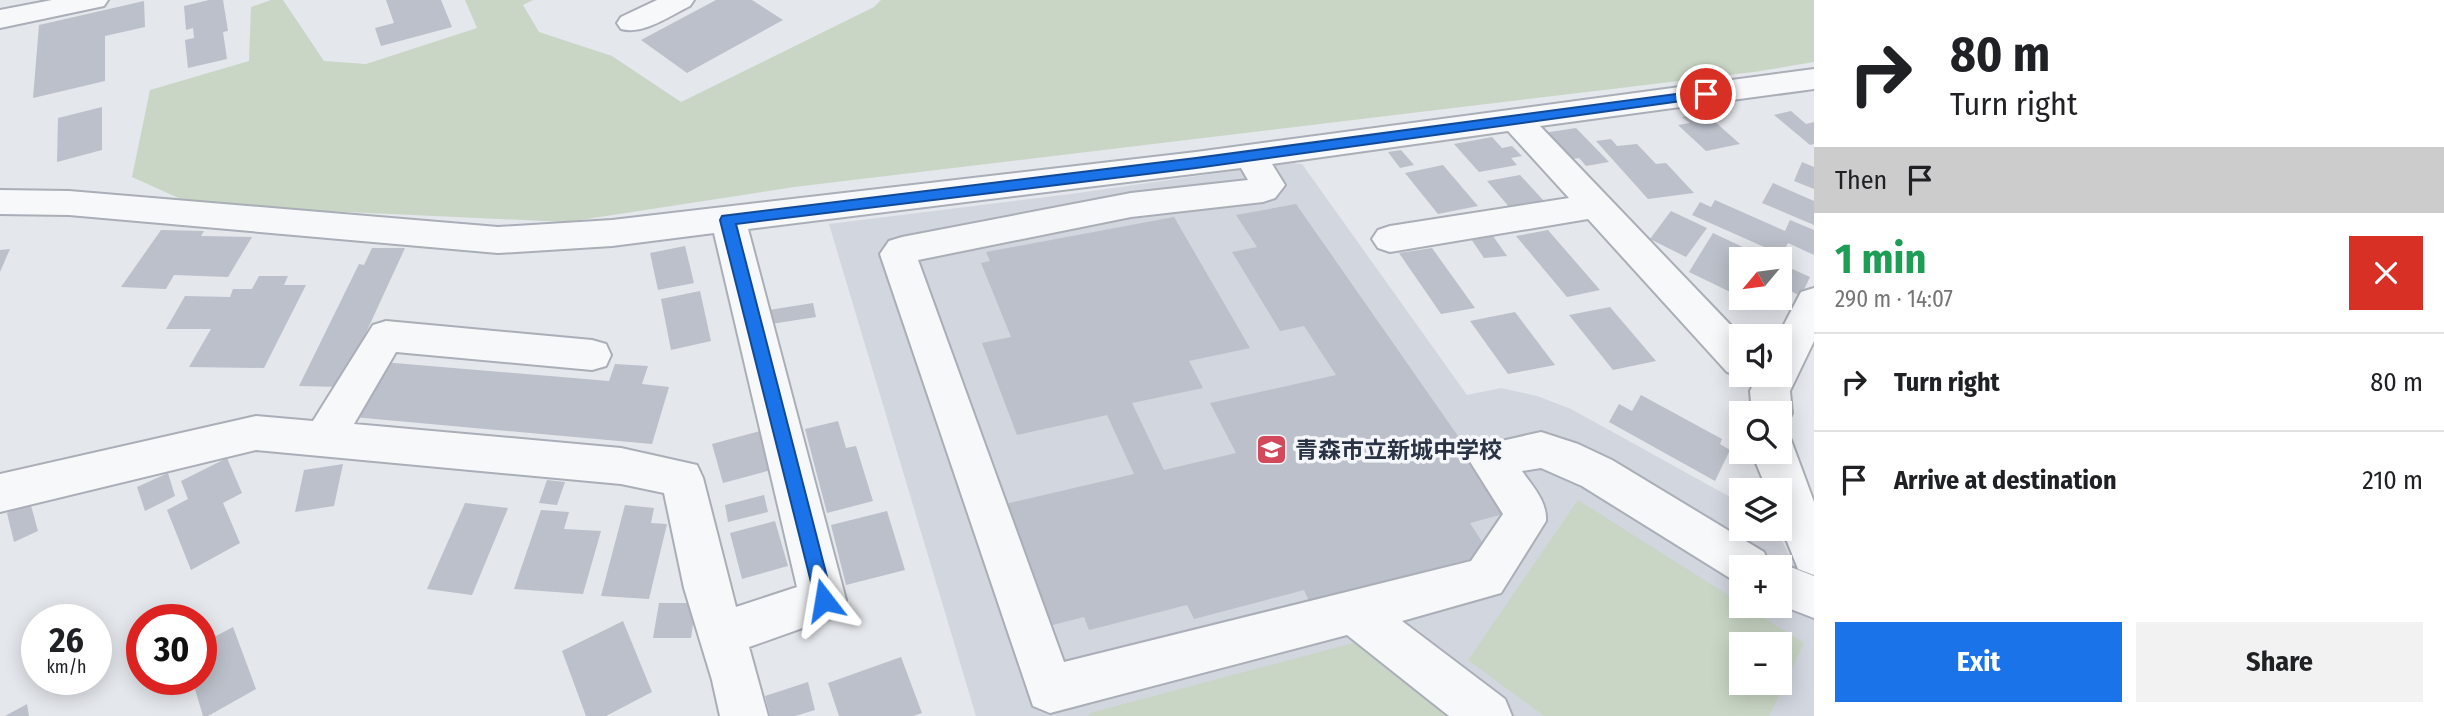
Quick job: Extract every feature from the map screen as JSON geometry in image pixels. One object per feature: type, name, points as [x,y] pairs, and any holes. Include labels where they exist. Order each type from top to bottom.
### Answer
[{"type":"street","points":[[0,19],[94,0]]},
{"type":"street","points":[[631,23],[680,0]]},
{"type":"street","points":[[0,202],[69,203],[498,240],[612,233],[1251,156],[1814,79]]},
{"type":"street","points":[[1516,120],[1729,348]]},
{"type":"street","points":[[1251,156],[1268,185],[1264,190],[1131,205],[902,250],[898,254],[1045,702],[1354,612],[1485,578],[1524,521],[1525,510],[1490,460],[1541,450],[1597,473],[1729,555]]},
{"type":"street","points":[[1390,239],[1596,206]]},
{"type":"street","points":[[721,634],[824,600],[727,220]]},
{"type":"street","points":[[1792,344],[1814,302]]},
{"type":"street","points":[[324,439],[386,336],[592,355]]},
{"type":"street","points":[[0,493],[256,433],[621,466],[682,478],[707,588],[736,680],[744,716]]},
{"type":"street","points":[[1777,464],[1814,555]]},
{"type":"street","points":[[1792,589],[1814,597]]},
{"type":"street","points":[[1354,612],[1488,716]]},
{"type":"shaded area","name":"青森市立新城中学校","points":[[1288,163],[1302,164],[1467,395],[1501,388],[1537,396],[1571,409],[1729,496],[1729,541],[1782,541],[1789,555],[1729,555],[1729,618],[1792,618],[1792,561],[1814,605],[1814,716],[976,716],[829,224],[1071,194]]},
{"type":"green space","points":[[271,0],[283,0],[324,61],[366,64],[477,28],[465,0],[533,0],[523,5],[539,32],[612,56],[681,102],[874,7],[881,0],[1814,0],[1814,62],[1754,72],[794,187],[567,222],[194,205],[132,177],[150,90],[249,61],[251,7]]},
{"type":"green space","points":[[1578,500],[1729,596],[1729,618],[1764,618],[1787,632],[1729,632],[1729,695],[1779,695],[1769,716],[1544,716],[1468,660]]},
{"type":"green space","points":[[1792,635],[1804,643],[1792,668]]},
{"type":"green space","points":[[1357,642],[1448,716],[1088,716],[1090,713]]},
{"type":"building","points":[[209,0],[223,0],[228,31],[223,32],[227,59],[188,68],[185,40],[194,38],[193,28],[186,30],[184,6]]},
{"type":"building","points":[[386,0],[441,0],[452,27],[381,46],[375,28],[394,23]]},
{"type":"building","points":[[716,0],[752,0],[783,20],[687,73],[641,40]]},
{"type":"building","points":[[144,1],[145,27],[105,36],[105,81],[33,98],[39,25]]},
{"type":"building","points":[[102,107],[102,150],[57,162],[58,118]]},
{"type":"building","points":[[1791,111],[1806,124],[1814,122],[1814,144],[1810,145],[1774,115]]},
{"type":"building","points":[[1704,112],[1740,144],[1706,151],[1678,125],[1690,123],[1682,117]]},
{"type":"building","points":[[1576,128],[1609,162],[1586,166],[1579,158],[1568,160],[1543,133]]},
{"type":"building","points":[[1492,137],[1502,148],[1512,146],[1522,156],[1511,158],[1517,165],[1479,172],[1454,144]]},
{"type":"building","points":[[1611,139],[1617,146],[1637,144],[1656,164],[1666,163],[1694,193],[1648,199],[1596,141]]},
{"type":"building","points":[[1401,150],[1414,165],[1400,168],[1388,152]]},
{"type":"building","points":[[1802,162],[1814,167],[1814,189],[1794,181]]},
{"type":"building","points":[[1443,165],[1478,206],[1438,214],[1405,173]]},
{"type":"building","points":[[1520,175],[1544,201],[1510,208],[1487,181]]},
{"type":"building","points":[[1773,183],[1814,201],[1814,225],[1762,203]]},
{"type":"building","points":[[1715,200],[1785,231],[1790,220],[1814,230],[1814,255],[1788,243],[1786,247],[1764,247],[1692,215],[1700,202],[1711,207]]},
{"type":"building","points":[[1296,204],[1511,512],[1470,523],[1490,554],[1309,601],[1304,590],[1194,619],[1187,605],[1089,630],[1084,617],[1049,626],[1005,504],[1134,474],[1107,415],[1017,435],[982,343],[1011,337],[981,263],[990,261],[986,252],[1174,217],[1250,348],[1189,361],[1203,388],[1132,403],[1164,470],[1236,453],[1210,403],[1336,375],[1304,326],[1280,331],[1232,252],[1257,247],[1236,215]]},
{"type":"building","points":[[1671,211],[1707,228],[1686,257],[1650,239]]},
{"type":"building","points":[[161,230],[204,231],[201,236],[252,237],[228,277],[174,275],[166,289],[121,287]]},
{"type":"building","points":[[1548,230],[1600,290],[1567,297],[1516,236]]},
{"type":"building","points":[[1713,233],[1743,247],[1729,247],[1729,291],[1689,272]]},
{"type":"building","points":[[1493,236],[1507,256],[1484,258],[1471,239]]},
{"type":"building","points":[[685,246],[694,283],[658,290],[650,253]]},
{"type":"building","points":[[372,248],[405,248],[341,387],[299,386],[359,264],[364,265]]},
{"type":"building","points":[[1432,248],[1475,308],[1441,314],[1399,253]]},
{"type":"building","points":[[10,249],[0,272],[0,250]]},
{"type":"building","points":[[1792,269],[1810,277],[1801,296],[1792,292]]},
{"type":"building","points":[[259,276],[288,276],[284,285],[306,285],[264,368],[189,367],[211,329],[166,329],[185,296],[230,297],[233,289],[252,289]]},
{"type":"building","points":[[700,291],[711,341],[671,350],[661,299]]},
{"type":"building","points":[[813,303],[816,317],[771,324],[769,310]]},
{"type":"building","points":[[1610,307],[1656,361],[1613,370],[1569,315]]},
{"type":"building","points":[[1515,312],[1555,365],[1508,374],[1470,321]]},
{"type":"building","points":[[382,362],[609,381],[615,364],[648,366],[642,384],[669,387],[652,444],[353,417]]},
{"type":"building","points":[[1641,395],[1722,439],[1720,444],[1729,452],[1715,481],[1609,422],[1619,404],[1632,411]]},
{"type":"building","points":[[838,421],[846,448],[856,446],[873,501],[827,513],[805,429]]},
{"type":"building","points":[[760,431],[771,470],[723,483],[712,444]]},
{"type":"building","points":[[227,458],[242,493],[223,503],[240,543],[191,570],[167,510],[188,499],[181,481]]},
{"type":"building","points":[[343,464],[334,506],[295,512],[304,470]]},
{"type":"building","points":[[168,473],[175,496],[145,511],[137,487]]},
{"type":"building","points":[[547,480],[565,482],[557,505],[539,503]]},
{"type":"building","points":[[764,495],[768,512],[728,522],[725,505]]},
{"type":"building","points":[[30,502],[38,531],[14,542],[7,513]]},
{"type":"building","points":[[465,503],[508,508],[472,595],[427,589]]},
{"type":"building","points":[[625,505],[654,508],[651,523],[667,524],[649,599],[601,596]]},
{"type":"building","points":[[541,510],[569,512],[564,529],[601,531],[583,594],[514,589]]},
{"type":"building","points":[[887,511],[905,570],[846,585],[831,525]]},
{"type":"building","points":[[775,521],[788,566],[742,579],[730,533]]},
{"type":"building","points":[[659,603],[696,603],[691,638],[653,638]]},
{"type":"building","points":[[623,621],[652,692],[606,716],[586,716],[562,651]]},
{"type":"building","points":[[233,627],[256,689],[208,716],[203,716],[197,695],[217,695],[217,636]]},
{"type":"building","points":[[901,657],[922,713],[913,716],[839,716],[828,683]]},
{"type":"building","points":[[808,682],[815,710],[795,716],[770,716],[765,696]]},
{"type":"building","points":[[27,704],[29,716],[5,716]]},
{"type":"place","name":"青森市立新城中学校","points":[[1272,450]]},
{"type":"route","points":[[824,600],[727,220],[1196,163],[1706,94]]}]
